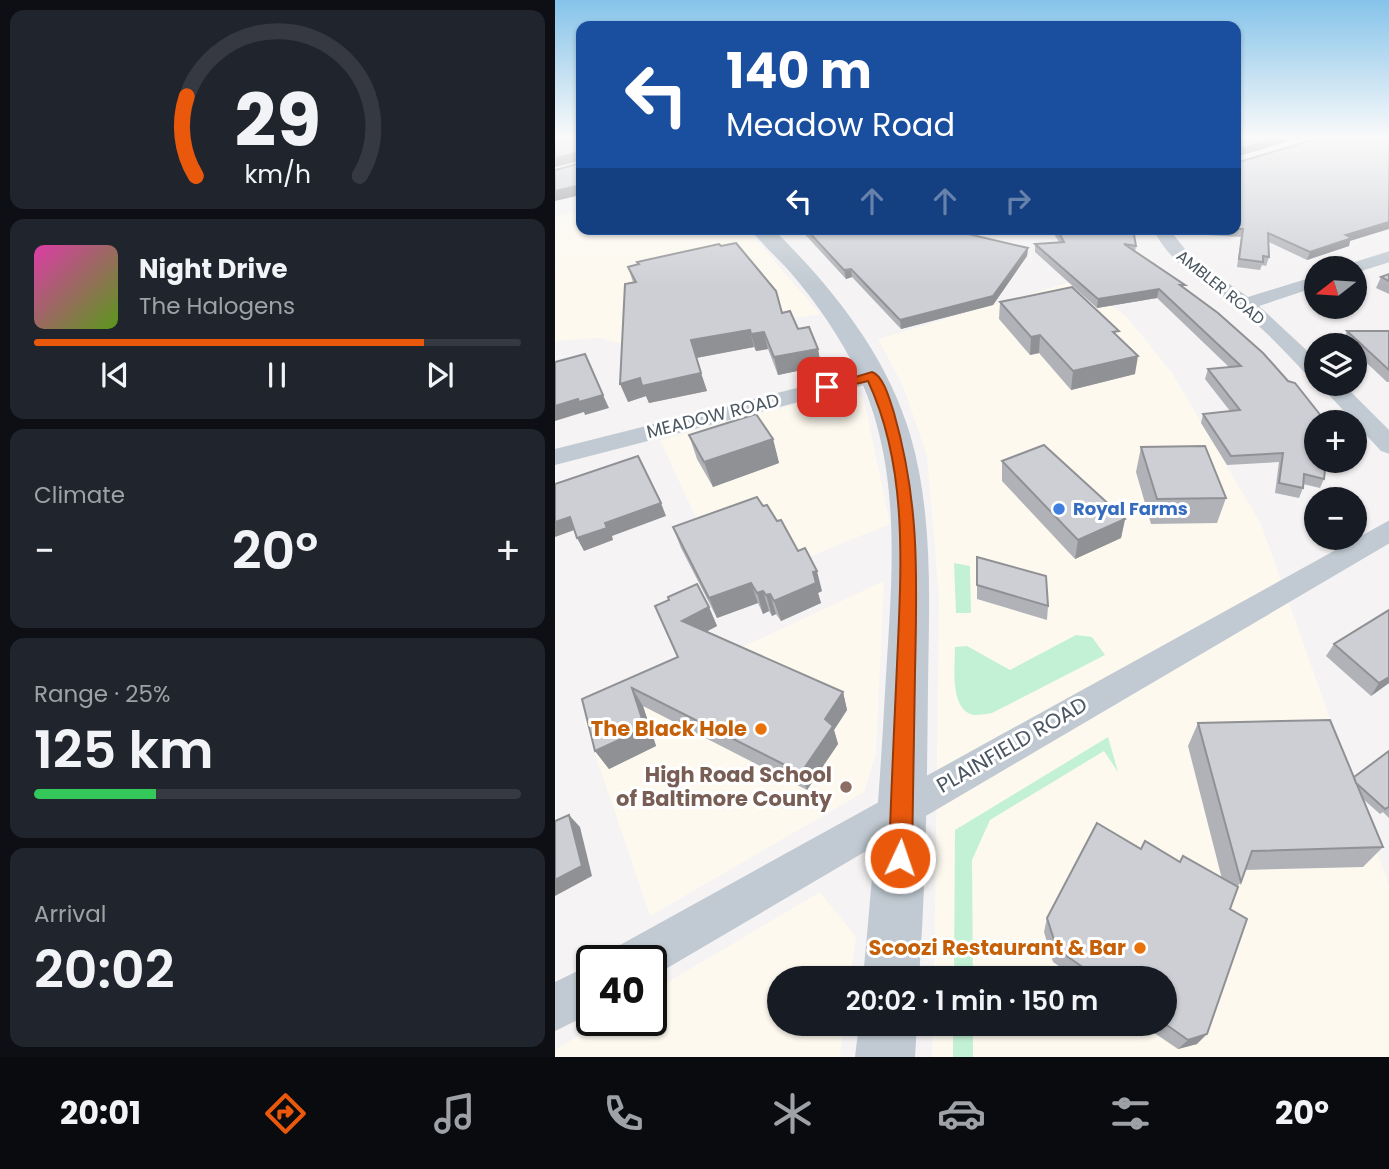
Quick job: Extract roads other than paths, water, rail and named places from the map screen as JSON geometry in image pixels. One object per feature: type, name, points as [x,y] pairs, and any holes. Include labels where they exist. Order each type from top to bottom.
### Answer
[{"type":"street","points":[[767,235],[819,292],[846,330],[884,401],[900,459],[908,537],[909,622],[903,807],[892,966]]},
{"type":"street","name":"AMBLER ROAD","points":[[1164,235],[1186,262],[1246,304],[1304,360]]},
{"type":"street","points":[[1367,264],[1389,256]]},
{"type":"street","points":[[1246,304],[1304,285]]},
{"type":"street","name":"MEADOW ROAD","points":[[555,457],[872,376]]},
{"type":"street","points":[[1341,396],[1389,446]]},
{"type":"street","name":"PLAINFIELD ROAD","points":[[664,945],[1389,530]]},
{"type":"street","points":[[555,1008],[576,996]]},
{"type":"street","points":[[885,1057],[887,1036]]},
{"type":"place","name":"Royal Farms","points":[[1059,509]]},
{"type":"place","name":"The Black Hole","points":[[761,729]]},
{"type":"place","name":"High Road School of Baltimore County","points":[[846,787]]},
{"type":"place","name":"Scoozi Restaurant & Bar","points":[[1140,948]]}]
